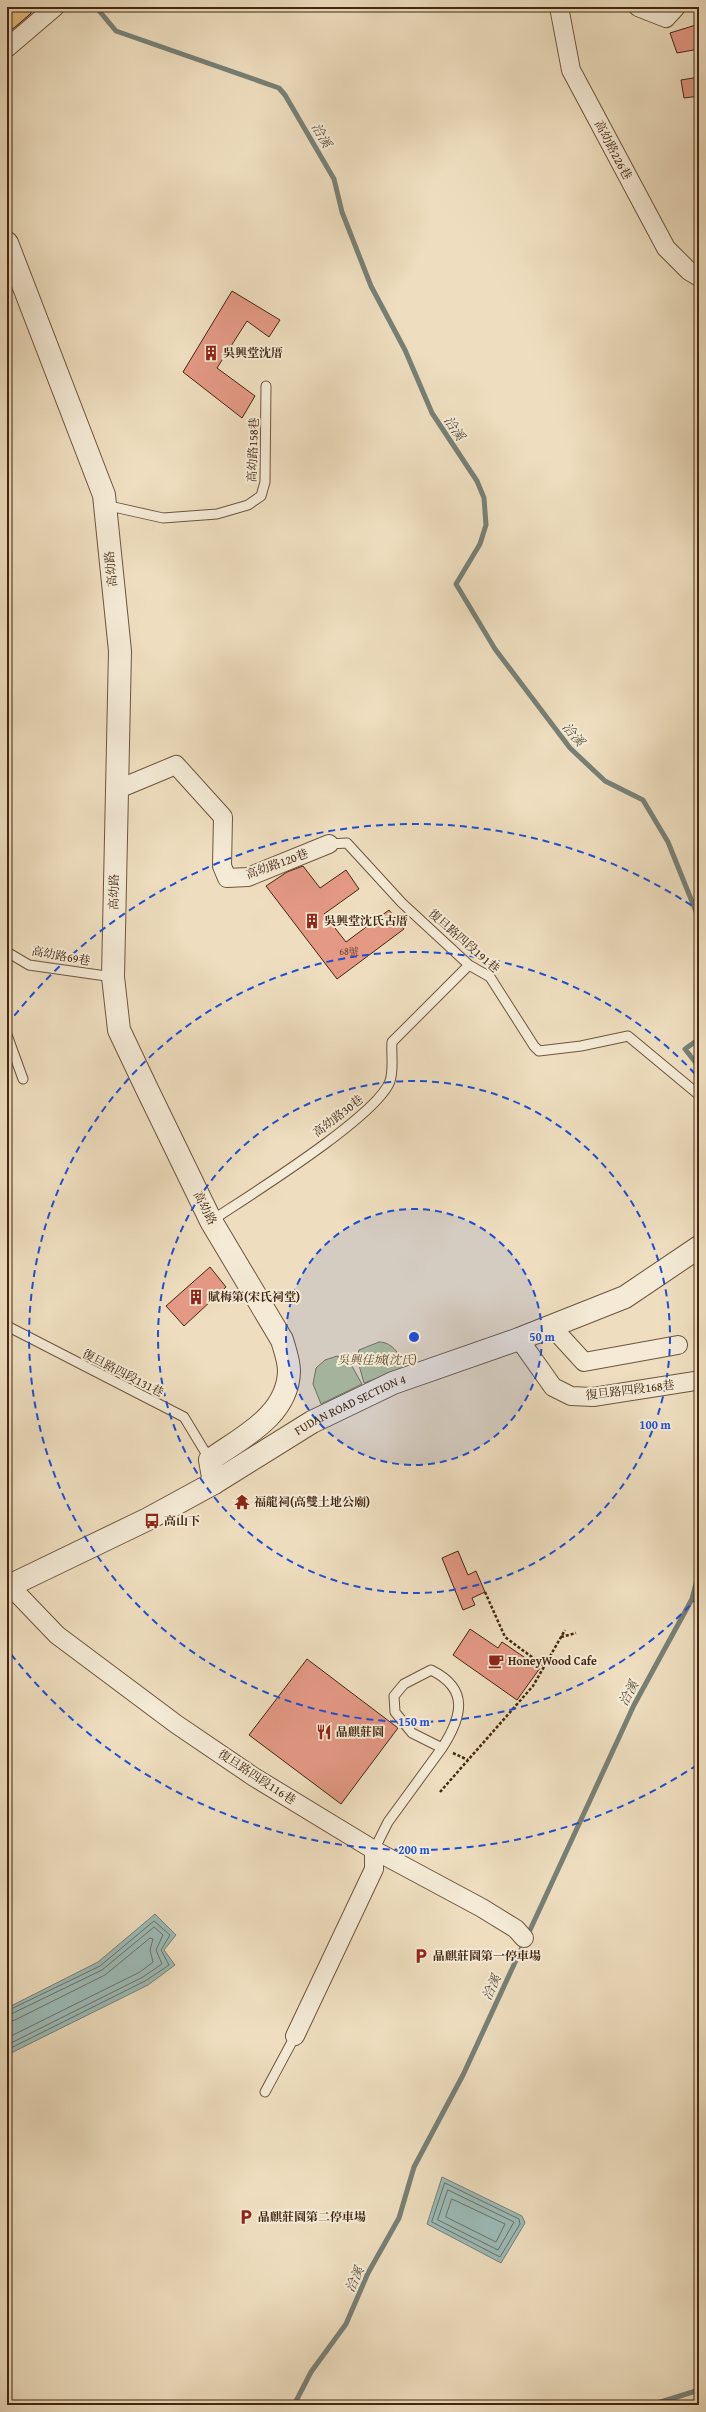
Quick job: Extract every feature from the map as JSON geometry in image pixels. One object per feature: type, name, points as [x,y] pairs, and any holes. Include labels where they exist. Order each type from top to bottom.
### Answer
[{"type":"highway","points":[[7,20],[21,7]]},
{"type":"street","points":[[7,48],[55,7]]},
{"type":"street","name":"高幼路226巷","points":[[559,7],[570,70],[666,248],[689,271],[699,277]]},
{"type":"street","points":[[638,7],[666,18],[676,7]]},
{"type":"street","name":"高幼路","points":[[7,243],[64,386],[104,495],[120,651],[113,977],[119,1030],[212,1221],[282,1340],[289,1371],[284,1395],[267,1420],[210,1460]]},
{"type":"street","name":"高幼路120巷","points":[[116,790],[176,765],[223,817],[222,866],[228,878],[248,877],[329,844]]},
{"type":"street","name":"FUDAN ROAD SECTION 4","points":[[9,1586],[99,1544],[214,1483],[312,1422],[393,1383],[519,1340],[625,1297],[699,1247]]},
{"type":"street","points":[[552,1327],[584,1362],[678,1345]]},
{"type":"street","name":"復旦路四段168巷","points":[[519,1340],[553,1387],[571,1396],[593,1397],[695,1382]]},
{"type":"street","points":[[210,1460],[214,1483]]},
{"type":"street","name":"復旦路四段116巷","points":[[9,1586],[57,1635],[176,1724],[254,1777],[374,1850],[482,1908],[516,1929],[524,1938]]},
{"type":"street","points":[[295,2036],[374,1870],[374,1850]]},
{"type":"lane","name":"高幼路158巷","points":[[105,505],[163,518],[217,514],[248,505],[261,496],[265,482],[266,386]]},
{"type":"lane","name":"復旦路四段191巷","points":[[329,844],[347,843],[402,903],[470,965],[490,978],[534,1046],[540,1051],[581,1046],[628,1036],[699,1095]]},
{"type":"lane","name":"高幼路69巷","points":[[7,952],[29,965],[113,977]]},
{"type":"lane","name":"高幼路30巷","points":[[212,1221],[293,1166],[368,1110],[383,1093],[390,1080],[392,1042],[470,965]]},
{"type":"lane","points":[[7,1035],[23,1080]]},
{"type":"lane","name":"復旦路四段131巷","points":[[7,1326],[184,1417],[210,1460]]},
{"type":"lane","points":[[374,1850],[388,1822],[442,1748],[450,1736],[460,1711],[457,1692],[445,1677],[431,1670],[404,1684],[394,1696],[395,1712],[412,1733],[442,1748]]},
{"type":"lane","points":[[265,2092],[295,2036]]},
{"type":"path","points":[[485,1592],[505,1637],[544,1666]]},
{"type":"path","points":[[440,1792],[533,1686],[565,1630]]},
{"type":"path","points":[[561,1637],[576,1633]]},
{"type":"green space","name":"吳興佳城(沈氏)","points":[[379,1342],[388,1344],[396,1350],[405,1368],[364,1383],[357,1358],[359,1350]]},
{"type":"green space","points":[[337,1356],[349,1361],[362,1384],[321,1404],[313,1384],[316,1368],[325,1360]]},
{"type":"water","points":[[155,1914],[176,1935],[164,1950],[175,1965],[148,1985],[7,2055],[7,2008],[98,1962]]},
{"type":"water","points":[[442,2177],[522,2216],[525,2223],[501,2263],[427,2224]]},
{"type":"building","points":[[699,24],[699,49],[677,53],[670,33]]},
{"type":"building","points":[[699,77],[699,96],[684,98],[681,80]]},
{"type":"building","name":"吳興堂沈厝","points":[[232,291],[280,320],[269,337],[247,321],[217,368],[255,396],[242,418],[183,372]]},
{"type":"building","name":"吳興堂沈氏古厝","points":[[303,866],[320,888],[346,870],[359,889],[324,914],[346,942],[389,910],[404,929],[337,979],[266,886],[287,872]]},
{"type":"building","name":"賦梅第(宋氏祠堂)","points":[[210,1267],[226,1287],[184,1326],[166,1306]]},
{"type":"building","points":[[458,1551],[468,1575],[476,1571],[485,1592],[472,1598],[475,1605],[463,1610],[442,1558]]},
{"type":"building","name":"HoneyWood Cafe","points":[[470,1629],[498,1648],[502,1642],[540,1668],[517,1700],[453,1655]]},
{"type":"building","name":"晶麒莊園","points":[[307,1659],[398,1728],[341,1804],[249,1735]]},
{"type":"waterway","name":"洽溪","points":[[96,7],[116,31],[279,88],[285,95],[334,179],[342,212],[371,286],[405,350],[432,413],[477,481],[484,498],[486,525],[480,544],[456,584],[495,649],[570,748],[605,781],[643,800],[668,842],[699,919]]},
{"type":"waterway","name":"洽溪","points":[[699,1039],[685,1049],[699,1067]]},
{"type":"waterway","name":"洽溪","points":[[294,2405],[311,2372],[346,2324],[368,2273],[399,2218],[414,2167],[463,2075],[634,1705],[692,1599],[699,1572]]},
{"type":"waterway","points":[[651,2405],[699,2390]]},
{"type":"place","name":"吳興堂沈厝","points":[[211,353]]},
{"type":"place","name":"吳興堂沈氏古厝","points":[[312,921]]},
{"type":"place","name":"賦梅第(宋氏祠堂)","points":[[196,1297]]},
{"type":"place","name":"福龍祠(高雙土地公廟)","points":[[242,1502]]},
{"type":"place","name":"高山下","points":[[152,1521]]},
{"type":"place","name":"HoneyWood Cafe","points":[[496,1661]]},
{"type":"place","name":"晶麒莊園","points":[[324,1732]]},
{"type":"place","name":"晶麒莊園第一停車場","points":[[421,1956]]},
{"type":"place","name":"晶麒莊園第二停車場","points":[[246,2217]]}]
